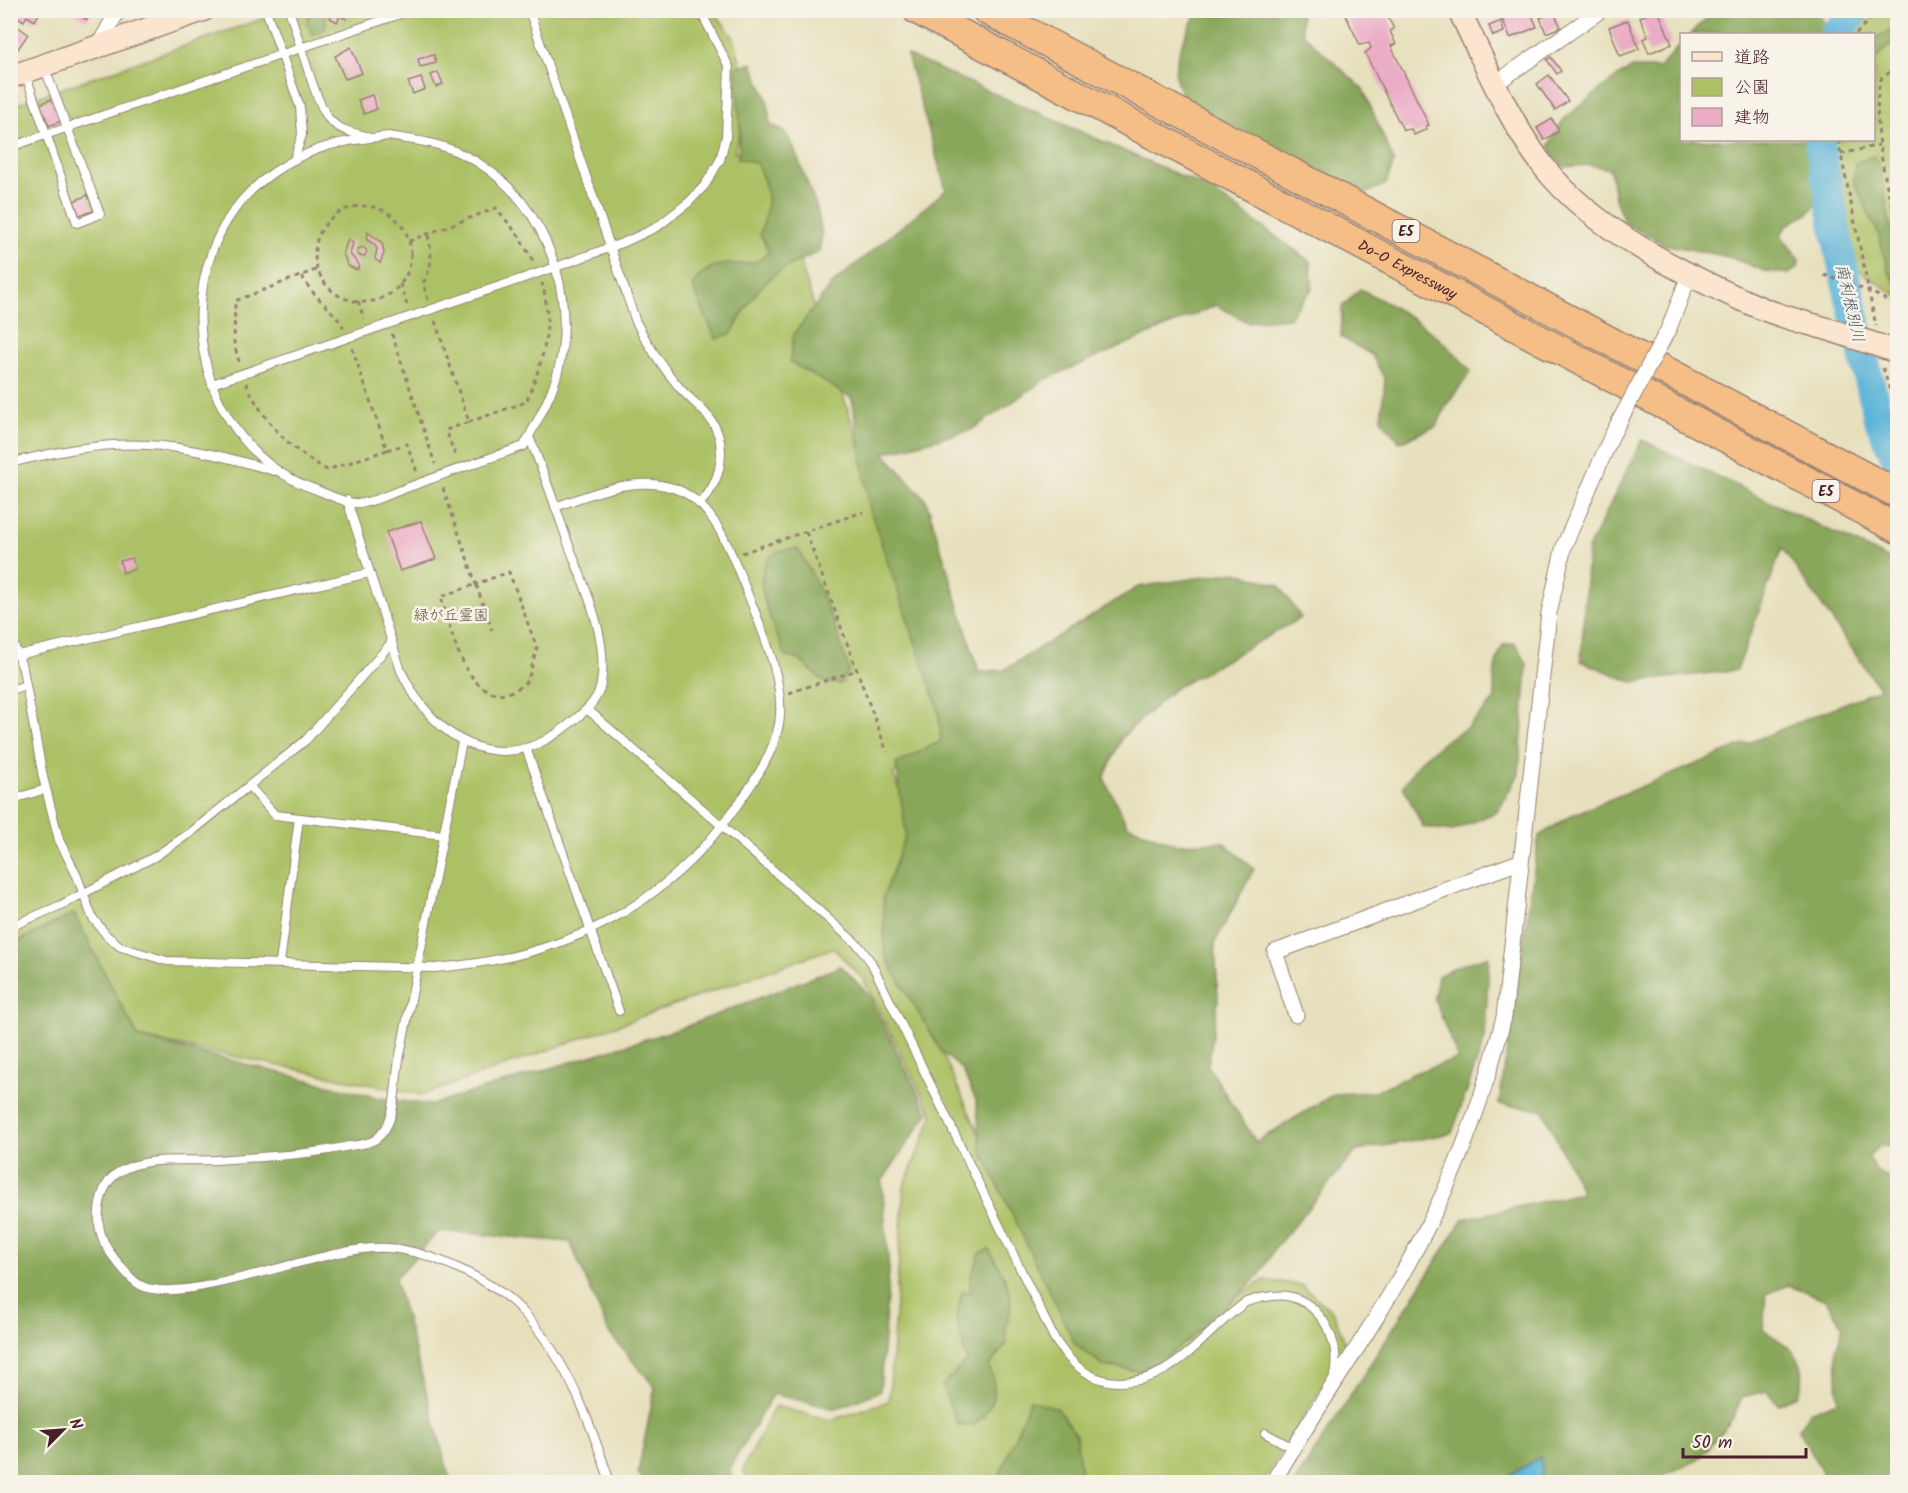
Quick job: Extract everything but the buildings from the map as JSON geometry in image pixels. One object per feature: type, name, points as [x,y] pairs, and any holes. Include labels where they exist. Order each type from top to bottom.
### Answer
[{"type":"highway","name":"Do-O Expressway","points":[[917,10],[1898,529]]},
{"type":"highway","name":"E5","points":[[986,10],[1898,494]]},
{"type":"street","points":[[98,46],[118,10]]},
{"type":"street","points":[[26,71],[203,10]]},
{"type":"street","points":[[1459,10],[1526,142],[1562,189],[1594,218],[1690,273],[1757,307],[1898,352]]},
{"type":"street","points":[[1495,84],[1600,11]]},
{"type":"street","points":[[1273,1482],[1380,1311],[1434,1215],[1455,1167],[1486,1080],[1504,1017],[1519,862],[1549,613],[1564,546],[1612,435],[1669,328],[1690,273]]},
{"type":"street","points":[[1296,1015],[1275,952],[1519,862]]},
{"type":"lane","points":[[266,10],[303,122],[302,135],[294,160]]},
{"type":"lane","points":[[290,10],[330,120],[343,129],[371,138]]},
{"type":"lane","points":[[10,147],[412,10]]},
{"type":"lane","points":[[529,10],[610,247],[643,335],[679,388],[712,423],[719,441],[720,472],[712,489],[699,504]]},
{"type":"lane","points":[[212,384],[539,273],[657,227],[689,202],[705,185],[720,160],[729,109],[729,67],[700,10]]},
{"type":"lane","points":[[26,71],[68,127],[100,214],[77,223],[26,71]]},
{"type":"lane","points":[[389,136],[435,144],[478,164],[515,194],[543,231],[556,267],[566,322],[559,369],[524,446],[361,503],[301,484],[266,462],[237,432],[216,396],[203,357],[199,315],[205,274],[219,236],[243,201],[273,173],[294,160],[308,152],[348,140],[389,136]]},
{"type":"lane","points":[[348,500],[401,671],[415,697],[437,723],[462,742],[479,749],[496,752],[526,748],[558,734],[587,709],[601,687],[603,669],[595,618],[529,437]]},
{"type":"lane","points":[[10,463],[92,447],[147,445],[247,462],[285,474]]},
{"type":"lane","points":[[10,635],[26,685],[46,789],[59,840],[77,876],[92,918],[107,936],[121,947],[167,961],[417,966],[474,965],[522,956],[590,930],[652,896],[705,847],[723,826],[768,758],[779,723],[779,696],[764,637],[719,532],[699,504],[682,491],[651,485],[624,485],[555,507]]},
{"type":"lane","points":[[18,655],[369,573]]},
{"type":"lane","points":[[10,927],[82,895],[154,857],[250,787],[306,740],[392,642]]},
{"type":"lane","points":[[10,690],[26,685]]},
{"type":"lane","points":[[587,709],[859,946],[871,962],[1053,1336],[1076,1366],[1099,1379],[1123,1383],[1146,1380],[1168,1369],[1246,1302],[1263,1297],[1287,1296],[1307,1306],[1327,1325],[1335,1342],[1337,1361],[1331,1387]]},
{"type":"lane","points":[[462,742],[417,966],[390,1122],[376,1140],[336,1150],[138,1164],[117,1173],[102,1193],[99,1213],[103,1240],[118,1263],[140,1286],[175,1291],[269,1271],[320,1255],[388,1248],[431,1258],[487,1283],[524,1312],[561,1361],[591,1424],[610,1482]]},
{"type":"lane","points":[[526,748],[619,1011]]},
{"type":"lane","points":[[250,787],[275,815],[443,835]]},
{"type":"lane","points":[[10,800],[46,789]]},
{"type":"lane","points":[[280,963],[299,818]]},
{"type":"lane","points":[[1264,1433],[1293,1448]]},
{"type":"path","points":[[1857,33],[1878,10]]},
{"type":"path","points":[[1898,68],[1882,77],[1877,87],[1879,145],[1890,201],[1898,219]]},
{"type":"path","points":[[1838,141],[1869,291]]},
{"type":"path","points":[[1841,154],[1879,145]]},
{"type":"path","points":[[355,207],[372,207],[387,212],[400,223],[409,241],[410,266],[400,284],[381,299],[358,301],[338,295],[326,284],[318,269],[315,253],[319,237],[327,223],[340,212],[355,207]]},
{"type":"path","points":[[409,241],[496,208],[519,236],[539,273],[546,307],[542,364],[526,402],[446,430],[460,468]]},
{"type":"path","points":[[428,234],[432,256],[430,271],[423,284],[469,422]]},
{"type":"path","points":[[240,366],[234,343],[235,301],[318,269]]},
{"type":"path","points":[[1824,274],[1869,291],[1898,306]]},
{"type":"path","points":[[302,276],[309,290],[335,313],[349,337],[387,450]]},
{"type":"path","points":[[400,284],[411,316]]},
{"type":"path","points":[[358,301],[367,331]]},
{"type":"path","points":[[389,324],[492,630]]},
{"type":"path","points":[[244,380],[258,408],[273,428],[304,458],[327,470],[407,444],[421,482]]},
{"type":"path","points":[[731,557],[864,512]]},
{"type":"path","points":[[806,532],[887,752]]},
{"type":"path","points":[[509,572],[537,648],[528,681],[513,691],[498,693],[482,688],[470,676],[458,652],[441,597],[476,584],[509,572]]},
{"type":"path","points":[[779,696],[857,670]]},
{"type":"green space","name":"緑が丘霊園","points":[[285,11],[714,11],[734,38],[750,99],[734,152],[762,145],[958,750],[893,774],[916,832],[885,928],[1075,1344],[1104,1366],[1134,1370],[1233,1299],[1264,1280],[1301,1285],[1333,1312],[1347,1347],[1263,1482],[748,1482],[743,1469],[775,1406],[831,1420],[889,1401],[904,1186],[933,1116],[863,979],[833,948],[423,1095],[138,1037],[74,914],[11,945],[11,106]]},
{"type":"green space","points":[[312,11],[326,11],[326,27],[319,33],[312,34],[306,21]]},
{"type":"green space","points":[[1197,11],[1301,11],[1302,33],[1363,89],[1394,162],[1386,184],[1365,194],[1192,105],[1182,94],[1175,71],[1181,48]]},
{"type":"green space","points":[[1714,11],[1818,11],[1825,24],[1825,33],[1692,33]]},
{"type":"green space","points":[[1861,11],[1897,11],[1897,296],[1852,266],[1830,141],[1875,141],[1875,33],[1845,33]]},
{"type":"green space","points":[[1897,26],[1897,49],[1889,45],[1875,60],[1875,38]]},
{"type":"green space","points":[[1680,45],[1680,141],[1810,141],[1819,177],[1819,196],[1810,212],[1791,223],[1781,235],[1799,260],[1798,267],[1789,274],[1765,271],[1729,257],[1663,244],[1625,223],[1615,199],[1610,169],[1589,165],[1564,167],[1554,157],[1549,145],[1564,119],[1608,83],[1631,68],[1659,68]]},
{"type":"green space","points":[[907,55],[1210,189],[1311,262],[1312,289],[1288,318],[1247,322],[1216,305],[1046,379],[971,430],[884,453],[926,500],[979,672],[1004,670],[1138,587],[1236,572],[1279,585],[1301,618],[1174,689],[1122,737],[1104,778],[1127,825],[1175,844],[1223,842],[1254,869],[1215,942],[1218,1001],[1208,1066],[1256,1142],[1334,1094],[1374,1092],[1417,1072],[1458,1059],[1434,998],[1438,976],[1455,967],[1489,956],[1485,1038],[1452,1133],[1356,1151],[1275,1248],[1259,1276],[1190,1339],[1146,1372],[1104,1366],[1075,1344],[981,1150],[976,1100],[962,1070],[941,1051],[885,956],[883,897],[906,834],[896,764],[941,741],[938,708],[870,510],[852,398],[790,362],[794,334],[832,284],[946,190]]},
{"type":"green space","points":[[752,63],[768,102],[770,125],[781,129],[791,141],[817,208],[822,234],[819,252],[775,274],[757,292],[732,333],[716,339],[692,286],[701,274],[711,268],[751,263],[769,252],[760,234],[767,206],[764,182],[756,163],[738,158],[740,130],[736,67]]},
{"type":"green space","points":[[1874,156],[1881,172],[1890,225],[1897,242],[1897,284],[1889,273],[1879,235],[1854,182],[1855,163]]},
{"type":"green space","points":[[1360,289],[1434,334],[1471,372],[1447,404],[1437,426],[1400,442],[1381,419],[1385,380],[1372,355],[1341,337],[1342,307]]},
{"type":"green space","points":[[1642,440],[1897,563],[1898,1147],[1879,1146],[1869,1156],[1875,1170],[1892,1181],[1897,1192],[1897,1482],[1827,1482],[1799,1429],[1809,1412],[1838,1401],[1836,1350],[1843,1327],[1826,1300],[1789,1285],[1766,1294],[1763,1330],[1790,1349],[1801,1364],[1802,1384],[1797,1396],[1778,1404],[1767,1391],[1742,1397],[1733,1418],[1698,1460],[1649,1482],[1295,1482],[1463,1219],[1582,1193],[1543,1110],[1499,1104],[1539,836],[1572,815],[1880,689],[1782,548],[1737,670],[1632,682],[1581,661],[1588,549]]},
{"type":"green space","points":[[797,548],[821,592],[834,623],[849,671],[840,684],[824,682],[798,659],[786,657],[765,603],[762,574],[766,562],[777,552]]},
{"type":"green space","points":[[1515,643],[1527,664],[1519,774],[1497,812],[1452,831],[1423,827],[1403,786],[1420,761],[1447,739],[1467,728],[1495,699],[1494,678],[1498,658],[1503,645]]},
{"type":"green space","points":[[74,914],[138,1037],[380,1098],[431,1105],[682,1028],[841,966],[868,994],[928,1113],[882,1181],[889,1270],[880,1391],[836,1409],[773,1394],[729,1469],[734,1482],[644,1482],[638,1472],[655,1387],[609,1333],[570,1242],[439,1231],[395,1279],[451,1482],[11,1482],[11,945]]},
{"type":"green space","points":[[989,1249],[1009,1290],[1011,1306],[1006,1331],[1007,1343],[989,1366],[994,1391],[986,1412],[974,1425],[958,1425],[942,1386],[967,1361],[956,1319],[962,1292],[970,1292],[970,1279],[980,1253]]},
{"type":"green space","points":[[1030,1400],[1057,1408],[1076,1435],[1082,1482],[997,1482]]},
{"type":"water","points":[[1540,1457],[1542,1473],[1536,1482],[1508,1482],[1510,1475]]},
{"type":"waterway","name":"南利根別川","points":[[1836,33],[1856,10]]},
{"type":"waterway","name":"南利根別川","points":[[1819,141],[1841,259],[1878,418],[1898,462]]}]
